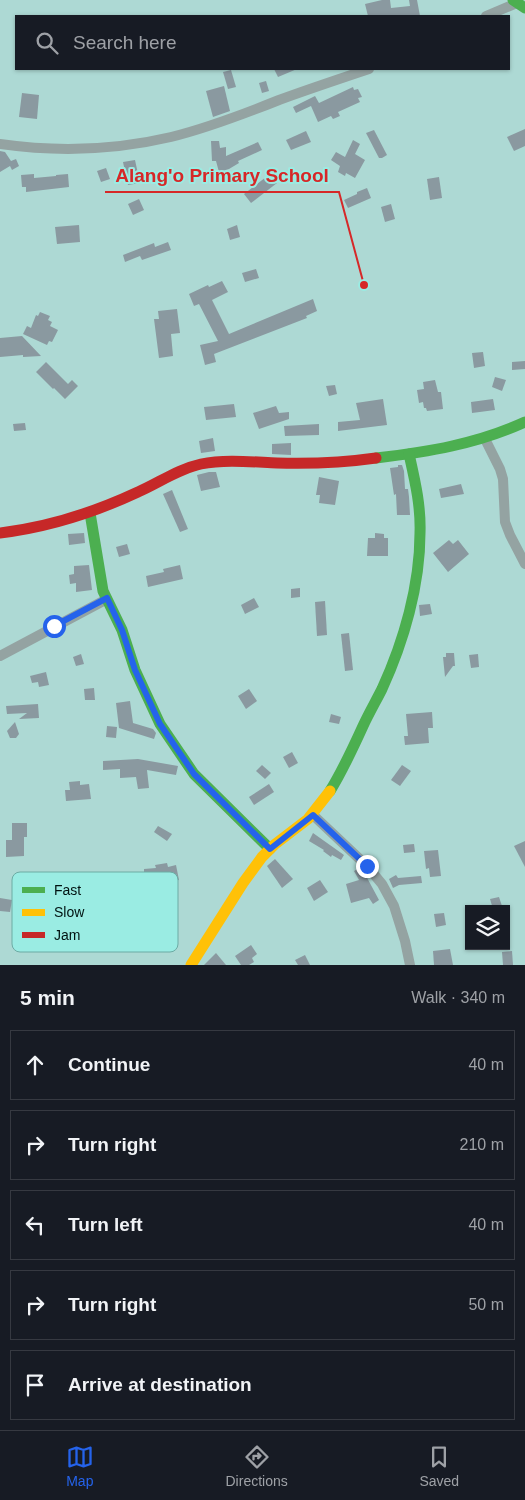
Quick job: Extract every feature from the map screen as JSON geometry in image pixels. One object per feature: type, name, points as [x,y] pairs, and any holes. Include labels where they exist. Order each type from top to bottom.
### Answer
[{"type":"street","points":[[488,15],[518,3]]},
{"type":"street","points":[[0,144],[54,149],[112,146],[172,137],[220,122],[318,85],[366,70]]},
{"type":"street","points":[[0,533],[25,530],[90,513],[141,491],[170,475],[201,464],[230,462],[324,464],[409,454],[485,439],[525,422]]},
{"type":"street","points":[[485,439],[503,479],[505,522],[525,564]]},
{"type":"street","points":[[191,965],[248,877],[270,849],[313,815],[337,782],[383,686],[403,632],[412,593],[421,530],[418,495],[409,454]]},
{"type":"street","points":[[90,513],[103,591],[122,630],[135,670],[160,724],[194,774],[270,849]]},
{"type":"street","points":[[0,656],[107,598]]},
{"type":"street","points":[[313,815],[367,866],[382,884],[394,906],[410,965]]},
{"type":"building","points":[[390,0],[391,8],[410,6],[409,0],[417,0],[420,15],[368,15],[365,4]]},
{"type":"building","points":[[231,70],[236,87],[228,89],[223,72]]},
{"type":"building","points":[[274,70],[295,70],[278,77]]},
{"type":"building","points":[[266,81],[269,91],[262,93],[259,83]]},
{"type":"building","points":[[224,86],[230,111],[213,117],[206,91]]},
{"type":"building","points":[[353,87],[354,90],[358,89],[362,97],[358,98],[360,102],[338,112],[340,116],[333,119],[331,116],[318,122],[311,106],[296,113],[293,107],[315,96],[319,103]]},
{"type":"building","points":[[22,93],[39,95],[37,119],[19,117]]},
{"type":"building","points":[[525,129],[525,146],[514,151],[507,137]]},
{"type":"building","points":[[374,130],[387,155],[382,158],[379,158],[366,133]]},
{"type":"building","points":[[306,131],[311,142],[291,150],[286,140]]},
{"type":"building","points":[[353,140],[360,144],[355,154],[365,160],[355,178],[346,173],[345,176],[338,172],[340,166],[331,160],[336,152],[345,157]]},
{"type":"building","points":[[211,141],[219,141],[220,148],[226,147],[226,156],[258,142],[262,150],[238,161],[239,163],[229,169],[219,172],[216,161],[212,161]]},
{"type":"building","points":[[0,151],[5,152],[11,161],[16,159],[19,166],[12,170],[10,166],[0,172]]},
{"type":"building","points":[[135,160],[140,183],[128,185],[123,162]]},
{"type":"building","points":[[106,168],[110,179],[101,182],[97,171]]},
{"type":"building","points":[[34,174],[34,178],[68,174],[69,187],[26,192],[26,187],[22,187],[21,175]]},
{"type":"building","points":[[270,174],[277,183],[251,203],[244,194]]},
{"type":"building","points":[[439,177],[442,198],[430,200],[427,179]]},
{"type":"building","points":[[367,188],[371,198],[348,208],[344,200]]},
{"type":"building","points":[[139,199],[144,210],[133,215],[128,204]]},
{"type":"building","points":[[391,204],[395,219],[385,222],[381,207]]},
{"type":"building","points":[[79,225],[80,242],[57,244],[55,227]]},
{"type":"building","points":[[237,225],[240,237],[230,240],[227,229]]},
{"type":"building","points":[[168,242],[171,250],[142,260],[140,256],[125,262],[123,255],[154,243],[155,247]]},
{"type":"building","points":[[256,269],[259,278],[245,282],[242,273]]},
{"type":"building","points":[[222,281],[228,292],[212,300],[229,334],[313,299],[317,311],[306,316],[307,318],[214,354],[216,362],[205,365],[200,345],[218,341],[199,304],[194,306],[189,294]]},
{"type":"building","points":[[177,309],[180,333],[171,334],[173,356],[159,358],[154,319],[159,319],[158,311]]},
{"type":"building","points":[[40,312],[50,316],[48,320],[52,322],[50,326],[58,330],[52,342],[49,341],[47,345],[23,334],[27,326],[31,328],[36,315],[38,316]]},
{"type":"building","points":[[22,336],[41,356],[0,357],[0,338]]},
{"type":"building","points":[[483,352],[485,366],[474,368],[472,353]]},
{"type":"building","points":[[525,361],[525,369],[512,370],[512,362]]},
{"type":"building","points":[[46,362],[68,384],[72,380],[78,386],[65,399],[36,372]]},
{"type":"building","points":[[495,377],[506,380],[502,391],[492,387]]},
{"type":"building","points":[[435,380],[438,392],[441,392],[443,409],[427,411],[424,408],[423,402],[419,403],[417,390],[424,389],[423,382]]},
{"type":"building","points":[[335,385],[337,394],[329,396],[326,386]]},
{"type":"building","points":[[383,399],[387,425],[338,431],[338,422],[360,420],[356,403]]},
{"type":"building","points":[[493,399],[495,410],[472,413],[471,402]]},
{"type":"building","points":[[234,404],[236,417],[206,420],[204,407]]},
{"type":"building","points":[[276,406],[279,413],[289,412],[289,419],[259,429],[253,413]]},
{"type":"building","points":[[25,423],[26,430],[14,431],[13,424]]},
{"type":"building","points":[[319,424],[319,435],[285,436],[284,426]]},
{"type":"building","points":[[213,438],[215,451],[201,453],[199,441]]},
{"type":"building","points":[[291,443],[291,455],[272,454],[272,444]]},
{"type":"building","points":[[398,465],[402,465],[404,471],[405,489],[408,489],[410,515],[397,515],[396,494],[394,495],[390,468],[398,467]]},
{"type":"building","points":[[216,472],[220,487],[201,491],[197,475]]},
{"type":"building","points":[[319,477],[339,481],[335,505],[319,503],[320,495],[316,495]]},
{"type":"building","points":[[461,484],[464,494],[441,498],[439,489]]},
{"type":"building","points":[[172,490],[188,529],[180,532],[163,494]]},
{"type":"building","points":[[84,533],[85,543],[69,545],[68,534]]},
{"type":"building","points":[[375,533],[384,534],[384,538],[388,538],[388,556],[367,556],[368,538],[375,538]]},
{"type":"building","points":[[449,540],[453,544],[458,540],[469,554],[448,572],[433,553]]},
{"type":"building","points":[[127,544],[130,554],[119,557],[116,547]]},
{"type":"building","points":[[89,565],[92,590],[76,592],[76,583],[70,584],[69,575],[74,574],[74,566]]},
{"type":"building","points":[[180,565],[183,579],[148,587],[146,576],[164,572],[163,569]]},
{"type":"building","points":[[300,588],[300,597],[291,598],[291,589]]},
{"type":"building","points":[[254,598],[259,607],[245,614],[241,605]]},
{"type":"building","points":[[325,601],[327,635],[317,636],[315,602]]},
{"type":"building","points":[[430,604],[432,614],[420,616],[419,605]]},
{"type":"building","points":[[349,633],[353,670],[345,671],[341,634]]},
{"type":"building","points":[[446,653],[454,653],[455,666],[445,677],[443,657],[446,657]]},
{"type":"building","points":[[81,654],[84,664],[76,666],[73,657]]},
{"type":"building","points":[[478,654],[479,667],[471,668],[469,655]]},
{"type":"building","points":[[46,672],[49,685],[39,687],[38,682],[32,683],[30,676]]},
{"type":"building","points":[[94,688],[95,700],[85,700],[84,689]]},
{"type":"building","points":[[249,689],[257,701],[246,709],[238,696]]},
{"type":"building","points":[[130,701],[133,723],[153,729],[156,733],[154,739],[119,728],[116,703]]},
{"type":"building","points":[[38,704],[39,718],[19,719],[27,713],[7,714],[6,706]]},
{"type":"building","points":[[432,712],[433,728],[428,728],[429,743],[405,745],[404,736],[408,736],[406,714]]},
{"type":"building","points":[[331,714],[341,717],[339,724],[329,722]]},
{"type":"building","points":[[15,722],[19,734],[16,738],[10,738],[7,731]]},
{"type":"building","points":[[107,726],[117,727],[116,738],[106,737]]},
{"type":"building","points":[[292,752],[298,763],[289,768],[283,757]]},
{"type":"building","points":[[138,759],[178,766],[176,775],[147,770],[149,788],[138,789],[136,777],[120,778],[120,769],[103,770],[103,761]]},
{"type":"building","points":[[262,765],[271,773],[265,779],[256,771]]},
{"type":"building","points":[[402,765],[411,771],[400,786],[391,780]]},
{"type":"building","points":[[80,781],[80,785],[89,784],[91,799],[66,801],[65,790],[70,790],[69,782]]},
{"type":"building","points":[[269,784],[274,792],[254,805],[249,797]]},
{"type":"building","points":[[12,823],[27,823],[27,837],[24,837],[24,856],[6,857],[6,840],[12,840]]},
{"type":"building","points":[[158,826],[172,834],[167,841],[154,832]]},
{"type":"building","points":[[313,833],[344,855],[341,860],[332,855],[331,857],[324,850],[309,841]]},
{"type":"building","points":[[525,841],[525,867],[514,846]]},
{"type":"building","points":[[414,844],[415,852],[404,853],[403,845]]},
{"type":"building","points":[[438,850],[441,876],[430,877],[429,868],[426,869],[424,851]]},
{"type":"building","points":[[275,859],[293,879],[282,888],[267,866]]},
{"type":"building","points":[[167,863],[168,867],[176,865],[177,872],[144,872],[144,869],[156,868],[155,865]]},
{"type":"building","points":[[359,868],[365,874],[379,900],[373,904],[369,898],[351,903],[346,884],[359,880],[354,871]]},
{"type":"building","points":[[396,875],[398,878],[421,876],[422,883],[399,885],[393,888],[389,879]]},
{"type":"building","points":[[320,880],[328,892],[314,901],[307,888]]},
{"type":"building","points":[[499,897],[502,905],[492,905],[490,899]]},
{"type":"building","points":[[0,898],[12,900],[10,912],[0,911]]},
{"type":"building","points":[[444,913],[446,925],[436,927],[434,914]]},
{"type":"building","points":[[251,945],[257,954],[252,958],[254,962],[249,965],[241,965],[235,956]]},
{"type":"building","points":[[450,949],[453,965],[434,965],[433,951]]},
{"type":"building","points":[[512,951],[513,965],[503,965],[502,952]]},
{"type":"building","points":[[216,953],[226,965],[204,965]]},
{"type":"building","points":[[305,955],[310,965],[298,965],[295,960]]},
{"type":"traffic: fast","points":[[513,0],[525,8]]},
{"type":"traffic: fast","points":[[376,458],[452,446],[489,436],[525,422]]},
{"type":"traffic: fast","points":[[330,791],[344,767],[390,671],[404,632],[414,593],[419,553],[420,513],[409,454]]},
{"type":"traffic: fast","points":[[90,513],[103,591],[122,630],[135,670],[160,724],[194,774],[270,849]]},
{"type":"traffic: slow","points":[[191,965],[243,883],[262,857],[274,845],[308,819],[330,791]]},
{"type":"traffic: jam","points":[[0,533],[54,523],[88,513],[121,500],[184,469],[210,462],[314,463],[376,458]]},
{"type":"place","name":"Alang'o Primary School","points":[[364,285]]},
{"type":"route","points":[[54,626],[107,598],[122,630],[135,670],[160,724],[194,774],[270,849],[313,815],[367,866]]}]
